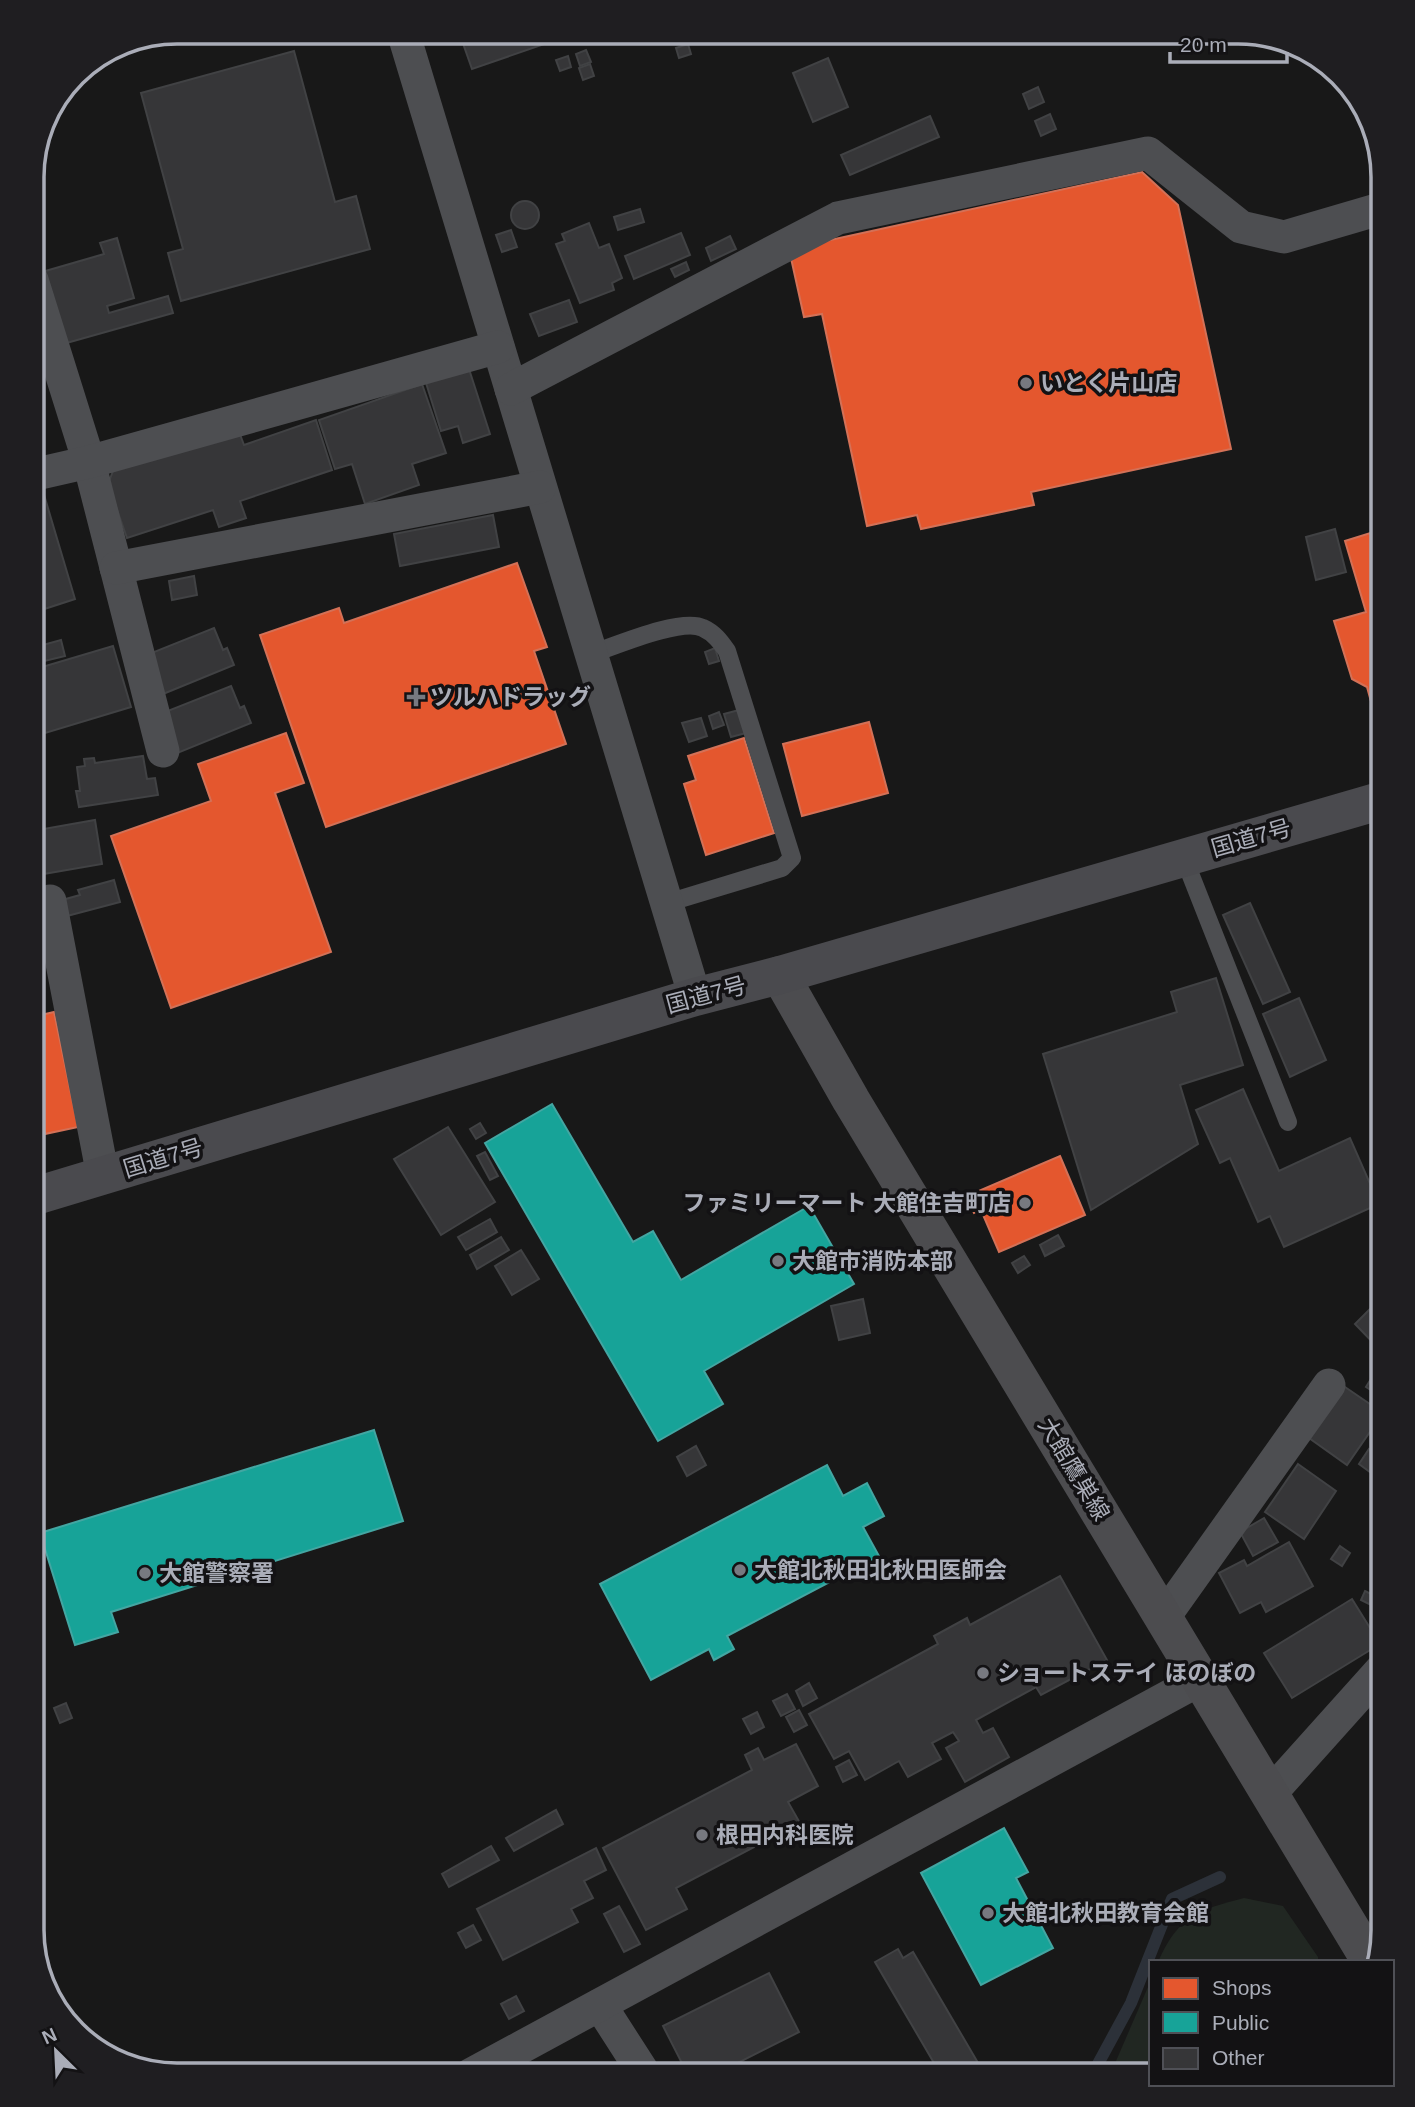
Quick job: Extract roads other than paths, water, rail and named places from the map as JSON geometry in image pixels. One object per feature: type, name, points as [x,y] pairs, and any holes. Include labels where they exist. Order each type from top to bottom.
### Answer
[{"type":"highway","name":"国道7号","points":[[44,1193],[695,997],[780,975],[1371,804]]},
{"type":"main road","name":"大館鷹巣線","points":[[780,975],[851,1100],[1368,1958]]},
{"type":"street","points":[[407,44],[695,997]]},
{"type":"street","points":[[511,389],[838,218],[1148,153],[1241,227],[1284,237],[1371,212]]},
{"type":"street","points":[[44,318],[89,462],[163,751]]},
{"type":"street","points":[[44,472],[498,347]]},
{"type":"street","points":[[116,568],[540,486]]},
{"type":"street","points":[[50,901],[103,1176]]},
{"type":"street","points":[[1164,1618],[1329,1385]]},
{"type":"street","points":[[493,2063],[1200,1679]]},
{"type":"street","points":[[1270,1794],[1371,1682]]},
{"type":"street","points":[[600,2006],[637,2063]]},
{"type":"lane","points":[[591,654],[680,624],[701,626],[718,638],[727,651],[792,858],[782,867],[667,903]]},
{"type":"lane","points":[[1184,858],[1288,1122]]},
{"type":"waterway","points":[[1098,2063],[1131,2003],[1172,1899],[1220,1877]]},
{"type":"place","name":"いとく片山店","points":[[1026,383]]},
{"type":"place","name":"ツルハドラッグ","points":[[416,697]]},
{"type":"place","name":"ファミリーマート 大館住吉町店","points":[[1025,1203]]},
{"type":"place","name":"大館市消防本部","points":[[778,1261]]},
{"type":"place","name":"大館北秋田北秋田医師会","points":[[740,1570]]},
{"type":"place","name":"大館警察署","points":[[145,1573]]},
{"type":"place","name":"ショートステイ ほのぼの","points":[[983,1673]]},
{"type":"place","name":"根田内科医院","points":[[702,1835]]},
{"type":"place","name":"大館北秋田教育会館","points":[[988,1913]]}]
